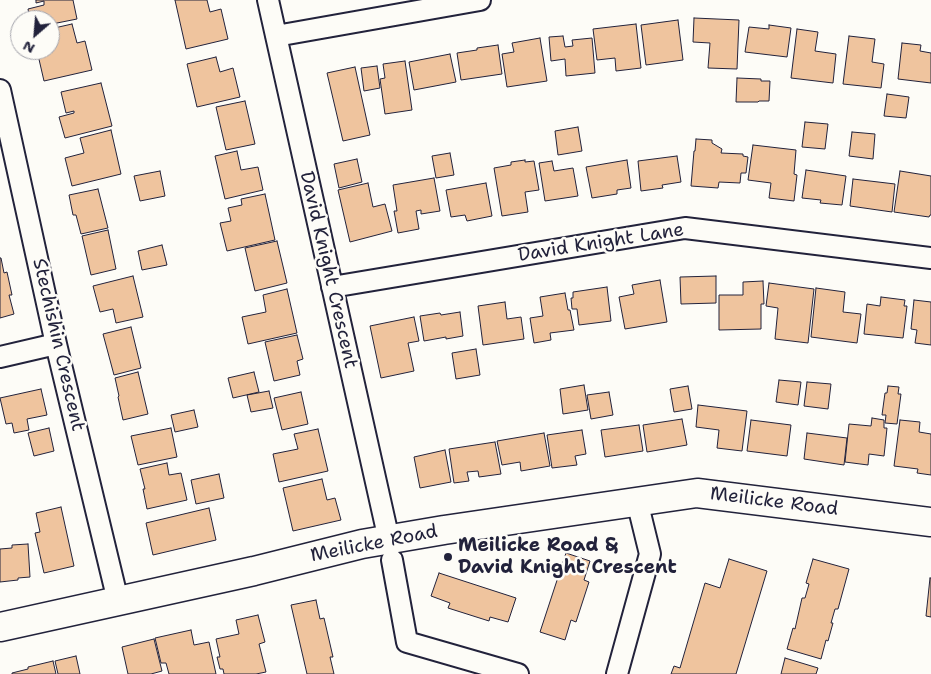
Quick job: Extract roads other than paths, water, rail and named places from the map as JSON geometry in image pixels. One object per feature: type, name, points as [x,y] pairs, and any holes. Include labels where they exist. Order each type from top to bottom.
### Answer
[{"type":"street","name":"David Knight Crescent","points":[[268,0],[390,550],[407,642],[518,674]]},
{"type":"street","points":[[276,36],[480,0]]},
{"type":"street","name":"Stechishin Crescent","points":[[0,93],[56,344],[118,601]]},
{"type":"street","name":"David Knight Lane","points":[[332,287],[685,228],[931,258]]},
{"type":"street","points":[[0,357],[56,344]]},
{"type":"street","name":"Meilicke Road","points":[[0,627],[254,571],[362,544],[390,550],[444,530],[696,492],[931,522]]},
{"type":"street","points":[[617,674],[650,554],[637,501]]},
{"type":"place","name":"Meilicke Road & David Knight Crescent","points":[[448,557]]}]
